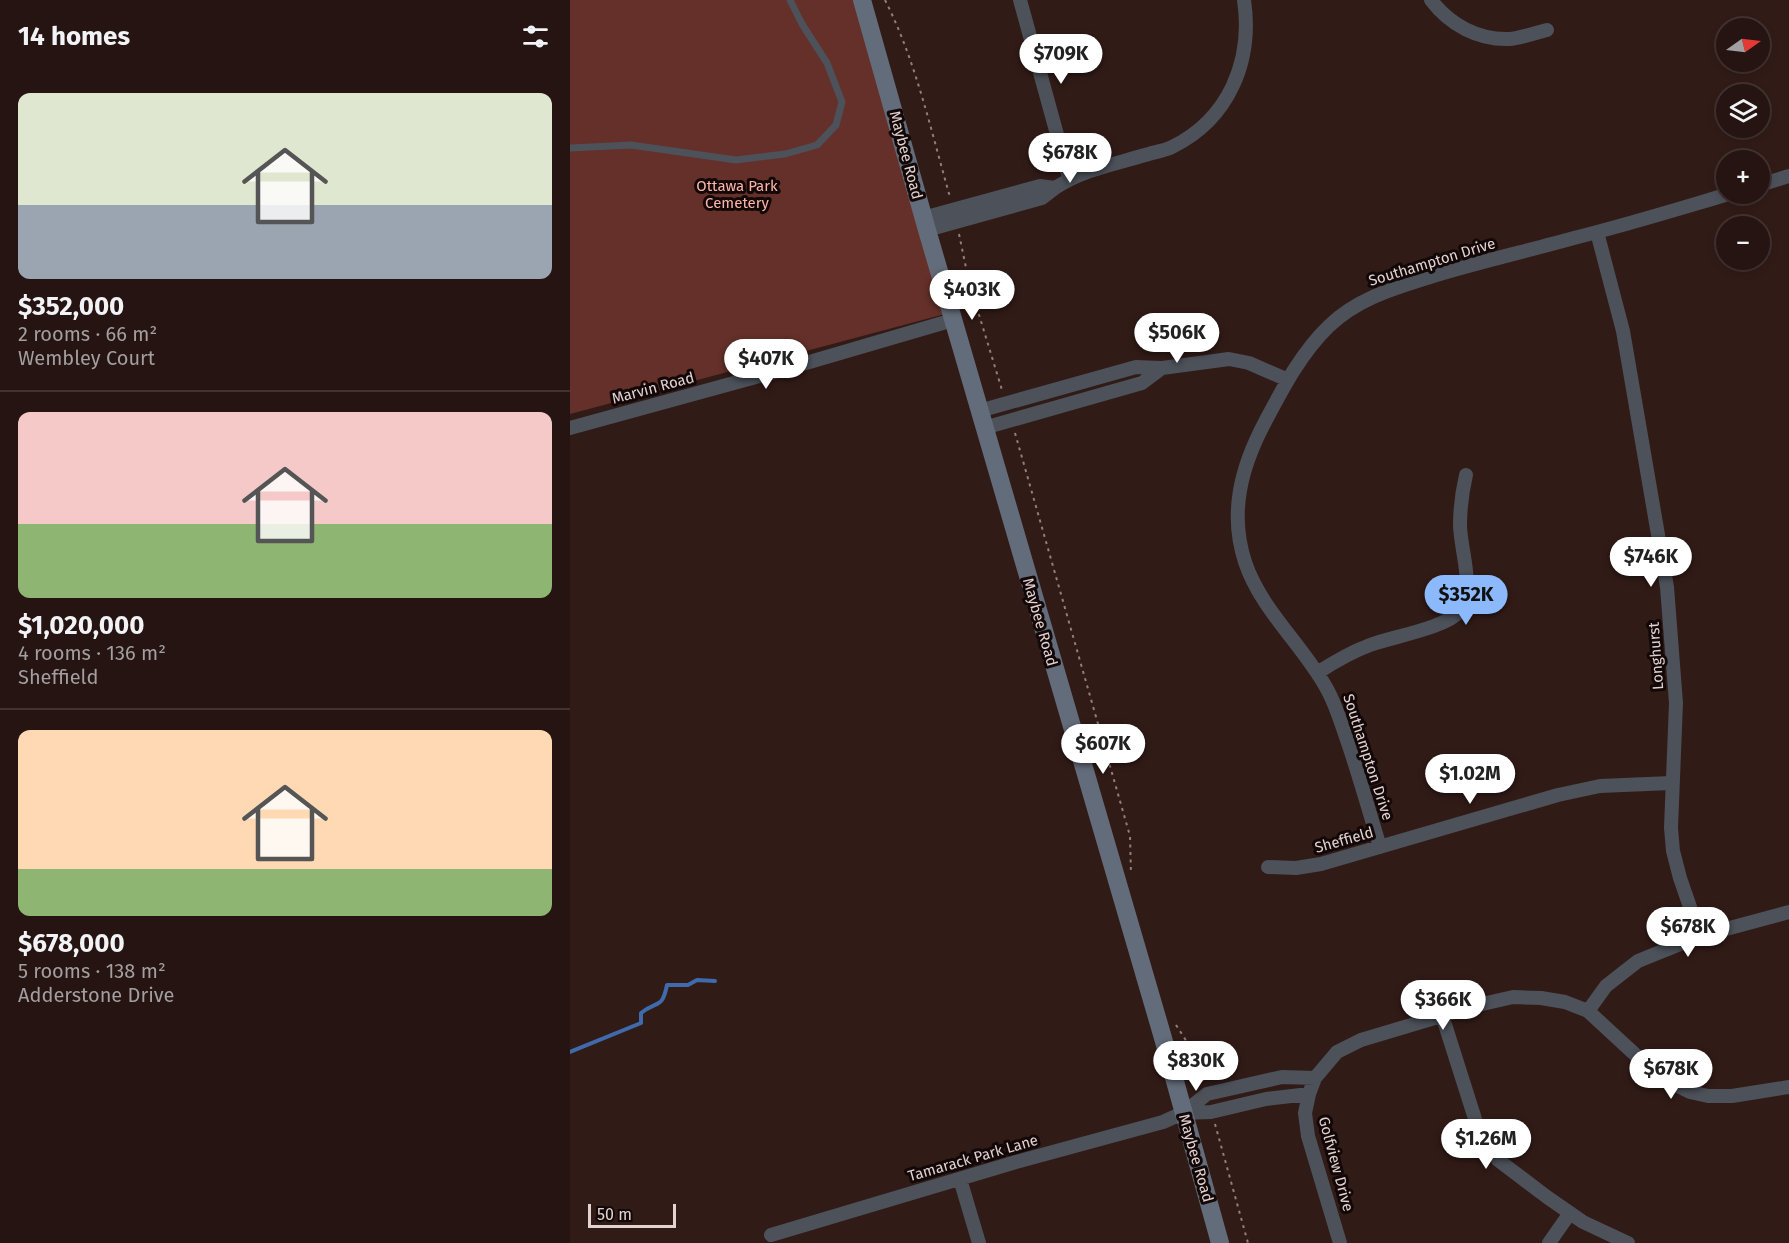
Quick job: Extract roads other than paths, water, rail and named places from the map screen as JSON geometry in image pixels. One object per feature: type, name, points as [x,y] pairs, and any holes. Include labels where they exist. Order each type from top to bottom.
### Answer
[{"type":"main road","name":"Maybee Road","points":[[862,0],[952,320],[1220,1243]]},
{"type":"street","points":[[1020,0],[1069,178]]},
{"type":"street","points":[[925,224],[998,204],[1042,198],[1069,178],[1172,147],[1189,136],[1219,110],[1230,94],[1239,74],[1245,38],[1244,0]]},
{"type":"street","points":[[1431,0],[1441,13],[1463,29],[1490,38],[1511,39],[1547,30]]},
{"type":"street","points":[[1770,182],[1789,176]]},
{"type":"street","name":"Southampton Drive","points":[[1380,847],[1335,704],[1317,673],[1255,588],[1245,561],[1237,531],[1237,500],[1241,479],[1253,445],[1288,380],[1309,348],[1330,325],[1357,304],[1378,293],[1455,269],[1716,198]]},
{"type":"street","name":"Longhurst","points":[[1597,232],[1623,331],[1667,587],[1676,703],[1671,783],[1673,851],[1700,936]]},
{"type":"street","name":"Marvin Road","points":[[570,428],[789,368],[952,320]]},
{"type":"street","points":[[982,419],[1006,404],[1136,367],[1162,368],[1229,359],[1249,363],[1288,380]]},
{"type":"street","points":[[982,419],[1011,420],[1142,383],[1162,368]]},
{"type":"street","points":[[1080,383],[1085,399]]},
{"type":"street","points":[[1317,673],[1370,644],[1422,629],[1448,619],[1460,611],[1466,598],[1467,584],[1460,528],[1461,497],[1466,475]]},
{"type":"street","name":"Sheffield","points":[[1269,867],[1296,868],[1321,864],[1558,795],[1600,786],[1671,783]]},
{"type":"street","points":[[1789,912],[1700,936],[1638,961],[1606,986],[1588,1011],[1653,1071],[1690,1092],[1708,1096],[1732,1096],[1789,1087]]},
{"type":"street","name":"Golfview Drive","points":[[1340,1243],[1308,1136],[1305,1113],[1315,1078],[1337,1052],[1361,1040],[1442,1015],[1513,997],[1565,1002],[1588,1011]]},
{"type":"street","points":[[1442,1015],[1476,1122],[1498,1160],[1583,1222],[1628,1243]]},
{"type":"street","points":[[1183,1113],[1207,1094],[1282,1077],[1315,1078]]},
{"type":"street","points":[[1262,1080],[1266,1099]]},
{"type":"street","points":[[1183,1113],[1211,1112],[1266,1099],[1309,1094]]},
{"type":"street","name":"Tamarack Park Lane","points":[[771,1235],[1163,1122],[1183,1113]]},
{"type":"street","points":[[960,1179],[979,1243]]},
{"type":"street","points":[[1549,1243],[1570,1213]]},
{"type":"lane","points":[[570,147],[631,145],[736,160],[785,154],[817,145],[836,125],[842,102],[827,63],[791,3],[783,0]]},
{"type":"waterway","points":[[570,1052],[641,1023],[641,1013],[661,1001],[667,985],[688,985],[697,980],[715,981]]},
{"type":"park label","name":"Ottawa Park Cemetery","points":[[737,194]]}]
